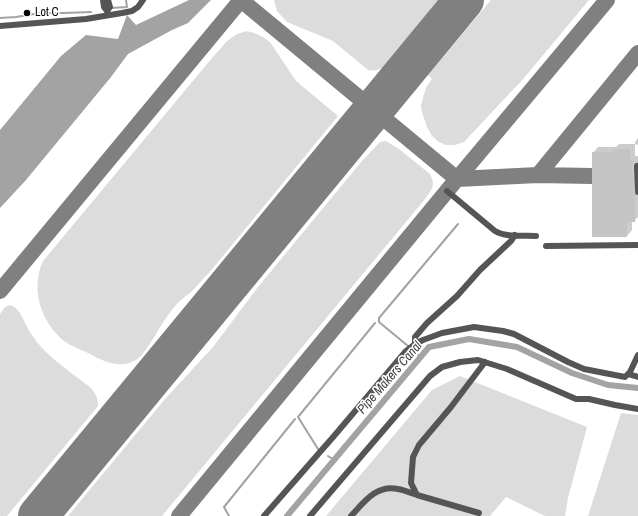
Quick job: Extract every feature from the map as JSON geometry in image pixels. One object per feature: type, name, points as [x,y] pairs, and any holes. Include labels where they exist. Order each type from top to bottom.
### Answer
[{"type":"street","points":[[103,0],[104,7],[108,13]]},
{"type":"street","points":[[108,0],[110,7],[108,13]]},
{"type":"street","points":[[0,26],[86,19],[108,13],[132,11],[138,7],[143,0]]},
{"type":"street","points":[[637,166],[638,192]]},
{"type":"street","points":[[447,191],[495,231],[509,236],[536,236]]},
{"type":"street","points":[[415,344],[415,337],[427,324],[457,296],[480,270],[515,236]]},
{"type":"street","points":[[546,246],[638,245]]},
{"type":"street","points":[[264,516],[406,351],[423,340],[442,333],[474,327],[484,328],[514,334],[584,369],[625,377],[630,372],[638,355]]},
{"type":"street","points":[[310,516],[430,376],[442,367],[460,362],[478,360],[508,369],[576,399],[589,399],[638,410]]},
{"type":"street","points":[[416,495],[411,483],[413,457],[419,445],[451,407],[485,362]]},
{"type":"street","points":[[628,374],[638,377]]},
{"type":"street","points":[[351,516],[369,497],[381,489],[397,488],[479,513]]},
{"type":"shaded area","points":[[189,0],[211,0],[188,23],[128,54],[111,77],[26,180],[0,208],[0,130],[61,56],[86,35],[118,39],[127,15],[136,25]]},
{"type":"shaded area","points":[[274,0],[439,0],[384,67],[378,70],[368,70],[333,41],[287,22],[277,11]]},
{"type":"shaded area","points":[[491,0],[589,0],[524,78],[464,142],[455,145],[446,145],[439,142],[432,136],[422,112],[421,106],[424,94],[432,79],[428,75]]},
{"type":"shaded area","points":[[247,31],[263,37],[270,42],[296,81],[338,116],[209,273],[193,291],[179,302],[172,310],[139,358],[128,363],[111,363],[99,359],[67,343],[49,324],[40,304],[38,283],[39,272],[43,261],[227,41],[237,34]]},
{"type":"shaded area","points":[[386,141],[399,149],[430,174],[433,182],[431,190],[162,516],[68,516],[165,399],[213,347],[258,287],[362,161],[380,142]]},
{"type":"shaded area","points":[[10,305],[20,313],[31,334],[44,350],[91,388],[98,401],[98,406],[7,516],[0,516],[0,314],[5,307]]},
{"type":"shaded area","points":[[460,376],[587,427],[568,498],[565,516],[545,516],[506,497],[490,516],[326,516],[432,390]]},
{"type":"shaded area","points":[[621,413],[638,415],[638,516],[588,516]]},
{"type":"building","points":[[613,149],[630,149],[630,161],[634,161],[632,166],[635,195],[635,222],[627,222],[627,237],[592,237],[592,152],[613,152]]},
{"type":"waterway","points":[[126,0],[127,7]]},
{"type":"waterway","points":[[111,8],[127,7]]},
{"type":"waterway","points":[[0,18],[40,13],[91,12]]},
{"type":"waterway","points":[[408,346],[379,322],[379,318],[458,224]]},
{"type":"waterway","points":[[318,449],[298,417],[375,323]]},
{"type":"waterway","name":"Pipe Makers Canal","points":[[287,516],[429,347],[469,339],[517,347],[572,373],[608,385],[638,388]]},
{"type":"waterway","points":[[229,516],[224,507],[295,419]]},
{"type":"waterway","name":"Pipe Makers Canal","points":[[328,456],[334,460]]},
{"type":"taxiway","points":[[241,0],[457,179],[538,175],[638,53]]},
{"type":"taxiway","points":[[0,291],[241,0]]},
{"type":"taxiway","points":[[179,516],[447,191],[607,0]]},
{"type":"taxiway","points":[[538,175],[592,176]]},
{"type":"runway","points":[[38,516],[464,0]]},
{"type":"place","name":"Lot C","points":[[27,13]]}]
